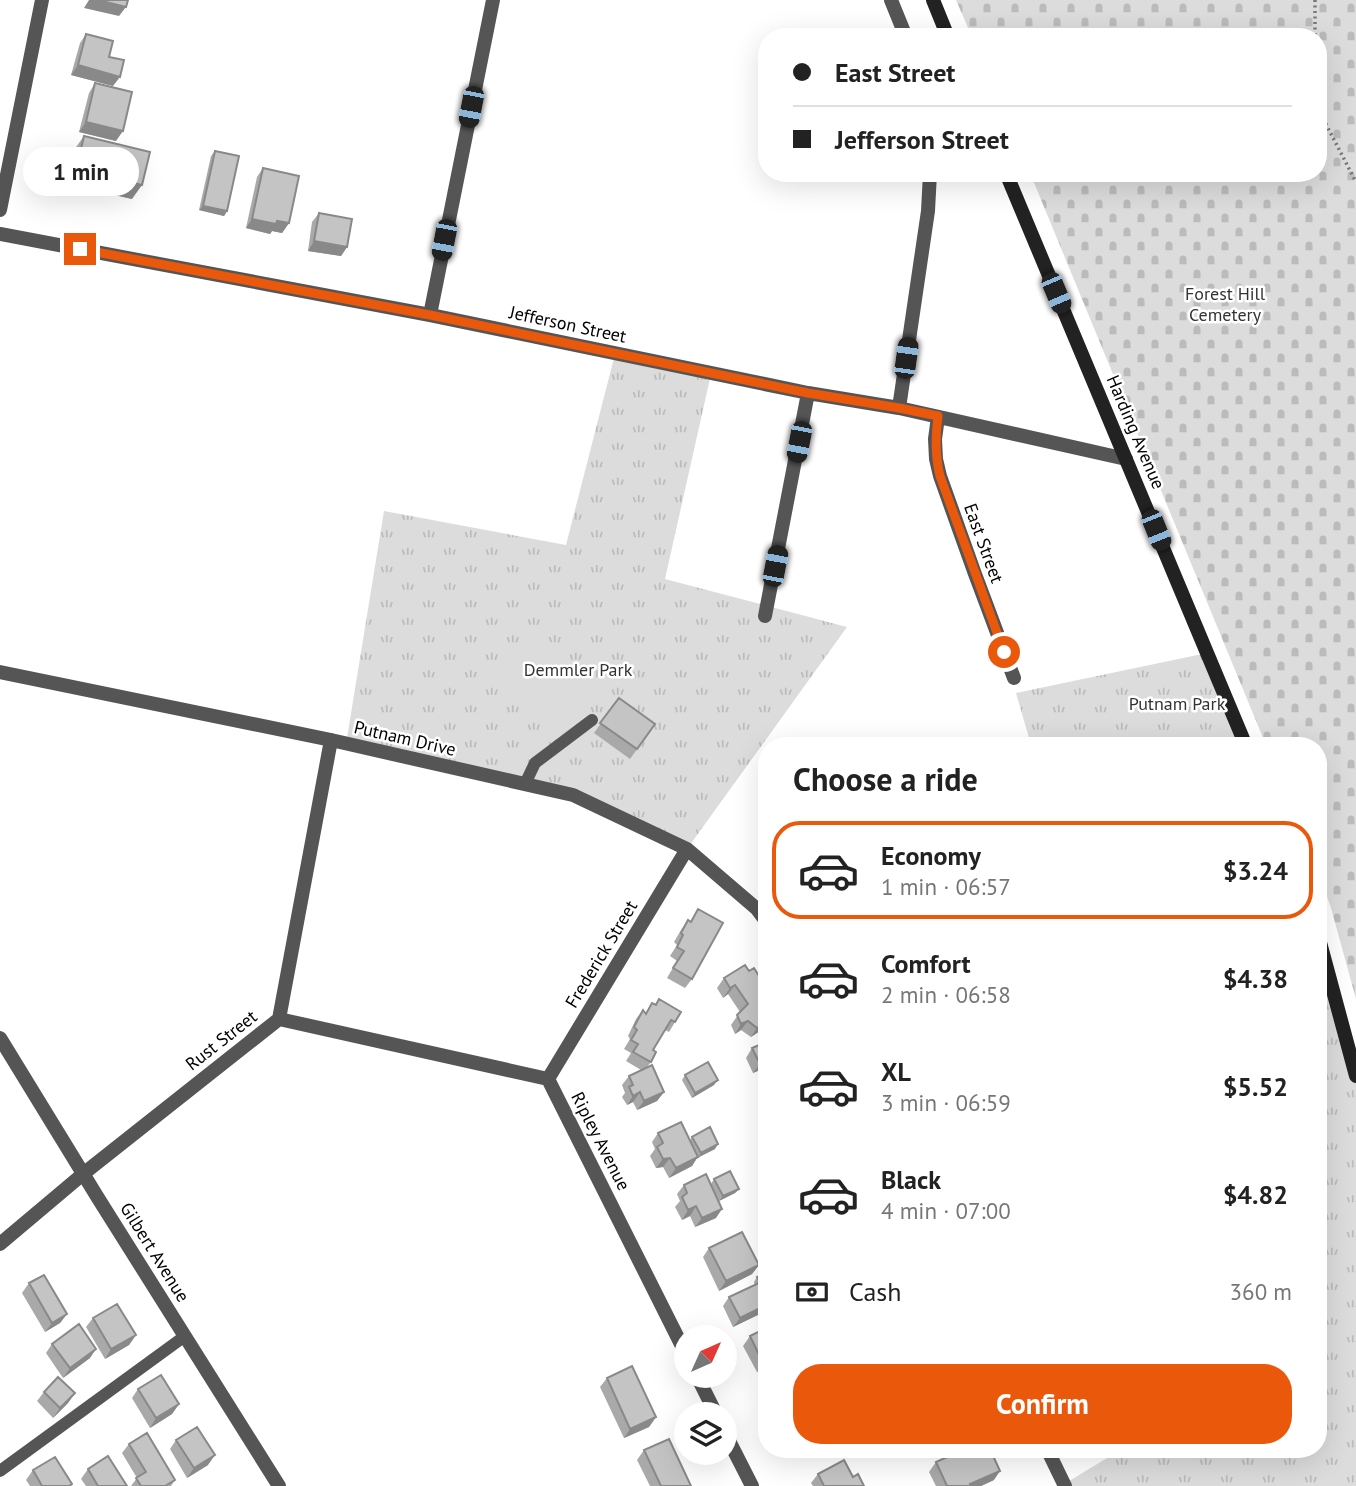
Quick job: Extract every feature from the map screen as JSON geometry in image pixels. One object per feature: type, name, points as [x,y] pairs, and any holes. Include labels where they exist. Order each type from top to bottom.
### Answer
[{"type":"main road","points":[[933,0],[944,28]]},
{"type":"main road","name":"Harding Avenue","points":[[1010,182],[1241,737]]},
{"type":"main road","points":[[1327,968],[1356,1076]]},
{"type":"street","points":[[0,210],[42,0]]},
{"type":"street","points":[[430,315],[493,0]]},
{"type":"street","points":[[891,0],[902,28]]},
{"type":"street","points":[[899,408],[928,211],[930,182]]},
{"type":"street","name":"Jefferson Street","points":[[0,234],[430,315],[808,393],[899,408],[1126,460]]},
{"type":"street","points":[[765,616],[808,393]]},
{"type":"street","name":"East Street","points":[[938,416],[935,439],[940,476],[1014,678]]},
{"type":"street","name":"Putnam Drive","points":[[0,672],[331,740],[573,795],[687,849],[758,910]]},
{"type":"street","name":"Rust Street","points":[[0,1244],[83,1174],[279,1019],[331,740]]},
{"type":"street","name":"Frederick Street","points":[[548,1079],[687,849]]},
{"type":"street","name":"Ripley Avenue","points":[[279,1019],[548,1079],[674,1330]]},
{"type":"street","name":"Gilbert Avenue","points":[[0,1038],[279,1486]]},
{"type":"street","points":[[737,1456],[752,1486]]},
{"type":"street","points":[[1051,1458],[1065,1486]]},
{"type":"lane","points":[[525,784],[535,763],[592,720]]},
{"type":"lane","points":[[0,1471],[185,1336]]},
{"type":"path","points":[[1315,0],[1315,28]]},
{"type":"path","points":[[1327,127],[1356,183]]},
{"type":"green space","name":"Forest Hill Cemetery","points":[[956,0],[1356,0],[1356,999],[1327,897],[1327,737],[1263,737],[1034,182],[1327,182],[1327,28],[968,28]]},
{"type":"green space","name":"Demmler Park","points":[[615,354],[711,374],[665,579],[847,627],[768,737],[758,737],[758,750],[687,849],[573,795],[346,744],[384,511],[566,545]]},
{"type":"green space","points":[[524,639],[601,690],[572,730],[495,682]]},
{"type":"green space","name":"Putnam Park","points":[[1207,653],[1243,737],[1029,737],[1016,693]]},
{"type":"green space","points":[[1327,968],[1356,1076],[1356,1486],[1061,1486],[1107,1458],[1327,1458]]},
{"type":"building","points":[[98,0],[128,0],[126,7]]},
{"type":"building","points":[[86,34],[113,41],[109,57],[124,60],[120,77],[78,65]]},
{"type":"building","points":[[95,83],[132,92],[123,131],[86,122]]},
{"type":"building","points":[[84,136],[150,152],[142,185],[76,170]]},
{"type":"building","points":[[215,151],[239,156],[227,211],[203,206]]},
{"type":"building","points":[[263,168],[299,176],[289,223],[277,221],[276,224],[252,219]]},
{"type":"building","points":[[319,213],[352,219],[347,247],[314,241]]},
{"type":"building","points":[[619,698],[655,724],[637,749],[600,723]]},
{"type":"building","points":[[698,909],[723,923],[692,979],[673,968],[684,951],[677,947],[683,935],[681,933]]},
{"type":"building","points":[[745,965],[749,971],[754,968],[758,974],[758,1027],[748,1021],[741,1024],[737,1015],[748,1004],[735,985],[730,988],[724,978]]},
{"type":"building","points":[[659,999],[681,1012],[675,1022],[671,1020],[653,1050],[656,1052],[651,1062],[633,1052],[638,1044],[631,1040],[643,1010],[646,1014],[652,1003],[656,1005]]},
{"type":"building","points":[[758,1045],[758,1060],[752,1048]]},
{"type":"building","points":[[708,1062],[718,1080],[695,1093],[685,1075]]},
{"type":"building","points":[[652,1065],[664,1092],[644,1101],[640,1092],[633,1096],[629,1087],[633,1085],[629,1076]]},
{"type":"building","points":[[681,1122],[698,1157],[676,1168],[670,1158],[663,1159],[657,1147],[663,1143],[658,1133]]},
{"type":"building","points":[[710,1127],[718,1144],[701,1153],[692,1137]]},
{"type":"building","points":[[730,1171],[739,1189],[723,1196],[714,1179]]},
{"type":"building","points":[[706,1174],[722,1209],[702,1218],[696,1206],[688,1210],[682,1197],[687,1193],[684,1185]]},
{"type":"building","points":[[742,1232],[758,1265],[726,1281],[709,1248]]},
{"type":"building","points":[[44,1275],[67,1314],[52,1323],[29,1283]]},
{"type":"building","points":[[758,1283],[758,1309],[740,1318],[729,1297]]},
{"type":"building","points":[[117,1304],[136,1335],[111,1349],[93,1318]]},
{"type":"building","points":[[79,1324],[96,1349],[70,1368],[52,1344]]},
{"type":"building","points":[[758,1332],[758,1353],[750,1336]]},
{"type":"building","points":[[632,1366],[656,1417],[630,1429],[607,1378]]},
{"type":"building","points":[[161,1375],[179,1404],[156,1418],[138,1389]]},
{"type":"building","points":[[58,1377],[75,1393],[60,1408],[44,1392]]},
{"type":"building","points":[[197,1427],[215,1455],[194,1468],[176,1440]]},
{"type":"building","points":[[147,1433],[175,1480],[165,1486],[141,1486],[136,1478],[146,1472],[129,1444]]},
{"type":"building","points":[[669,1439],[674,1450],[674,1465],[681,1465],[691,1486],[661,1486],[644,1450]]},
{"type":"building","points":[[108,1456],[127,1486],[98,1486],[88,1469]]},
{"type":"building","points":[[55,1457],[72,1484],[69,1486],[42,1486],[33,1470]]},
{"type":"building","points":[[945,1458],[994,1458],[1000,1471],[970,1484],[971,1486],[947,1486],[936,1462]]},
{"type":"building","points":[[844,1460],[853,1477],[858,1474],[864,1486],[824,1486],[818,1474]]},
{"type":"route","points":[[80,249],[430,315],[808,393],[938,416],[935,439],[940,476],[1004,652]]}]
